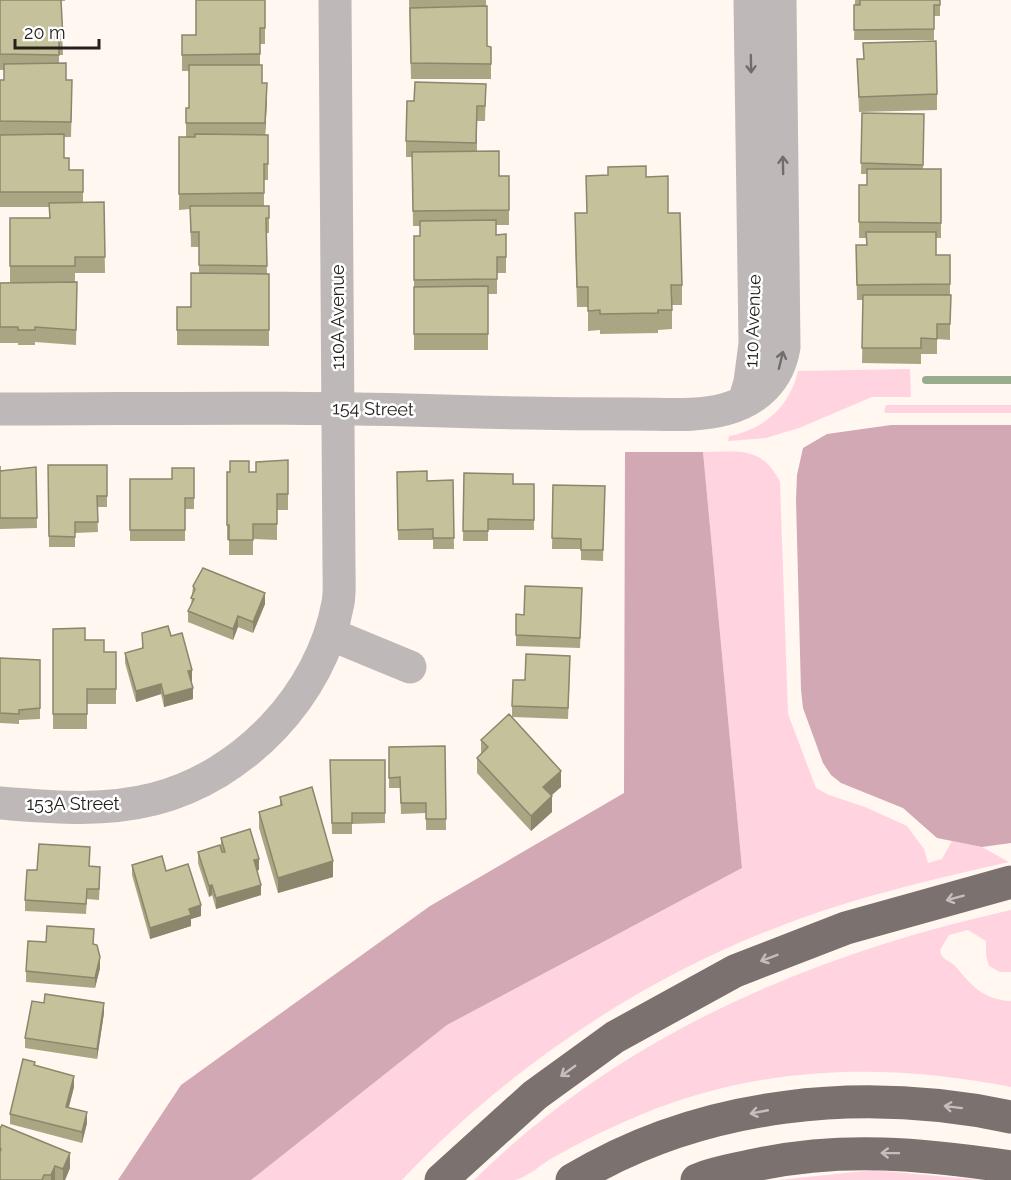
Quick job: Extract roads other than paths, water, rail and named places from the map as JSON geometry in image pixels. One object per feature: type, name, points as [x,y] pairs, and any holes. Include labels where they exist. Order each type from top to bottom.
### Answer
[{"type":"highway","points":[[441,1180],[535,1095],[606,1044],[735,970],[846,928],[1011,882]]},
{"type":"highway","points":[[572,1180],[610,1157],[653,1139],[711,1121],[791,1106],[861,1101],[914,1102],[1011,1117]]},
{"type":"highway","points":[[697,1180],[781,1160],[856,1152],[907,1153],[1011,1167]]},
{"type":"street","name":"110A Avenue","points":[[294,704],[315,671],[330,634],[338,602],[339,409],[335,0]]},
{"type":"street","name":"110 Avenue","points":[[744,402],[750,382],[754,344],[750,0]]},
{"type":"street","name":"110 Avenue","points":[[744,402],[772,380],[780,367],[784,347],[780,0]]},
{"type":"street","name":"154 Street","points":[[0,409],[339,409],[558,414],[693,414],[724,410],[744,402]]},
{"type":"street","points":[[330,634],[410,666]]},
{"type":"street","name":"153A Street","points":[[0,803],[98,808],[154,799],[189,788],[238,758],[294,704]]},
{"type":"waterway","points":[[926,380],[1011,380]]}]
